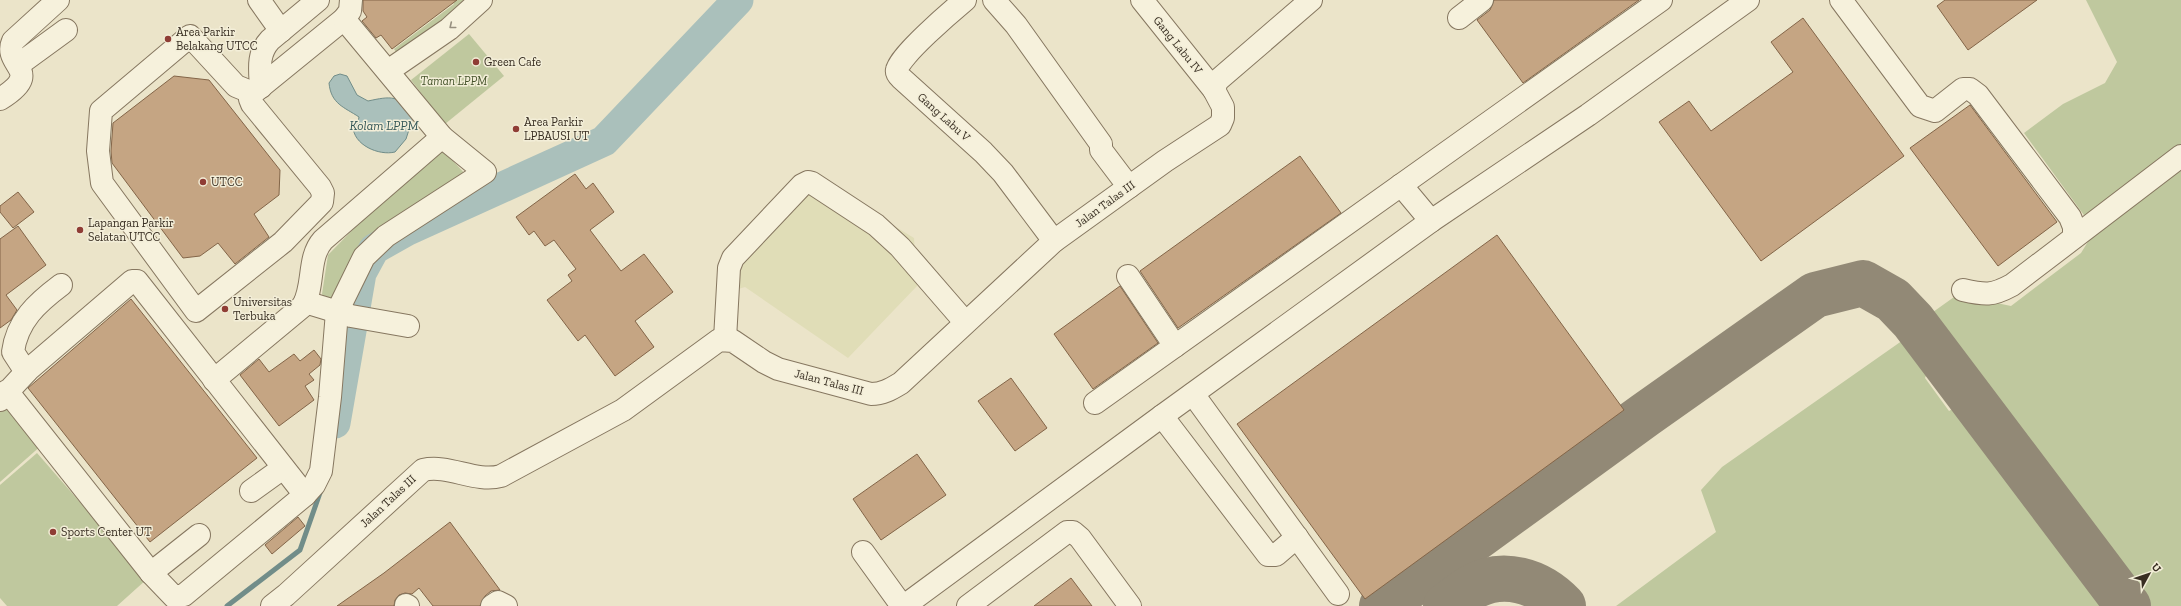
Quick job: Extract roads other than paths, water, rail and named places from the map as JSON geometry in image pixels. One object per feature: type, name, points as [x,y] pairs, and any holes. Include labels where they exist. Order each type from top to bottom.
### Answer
[{"type":"street","points":[[9,50],[15,38],[58,0]]},
{"type":"street","points":[[259,0],[281,31]]},
{"type":"street","points":[[257,90],[259,62],[267,43],[318,0]]},
{"type":"street","points":[[388,71],[449,29],[481,0]]},
{"type":"street","name":"Gang Labu V","points":[[965,0],[926,34],[897,68],[897,72],[944,118],[983,152],[1003,173],[1054,241]]},
{"type":"street","points":[[994,0],[1025,37],[1101,144],[1101,150],[1129,187]]},
{"type":"street","name":"Gang Labu IV","points":[[1142,0],[1214,90]]},
{"type":"street","points":[[1214,90],[1217,80],[1222,75],[1311,0]]},
{"type":"street","points":[[1459,18],[1482,0]]},
{"type":"street","points":[[1095,403],[1662,0]]},
{"type":"street","points":[[863,552],[903,606],[1431,221],[1588,115],[1748,0]]},
{"type":"street","points":[[1841,0],[1920,106],[1935,111],[1963,89],[1970,89],[1978,95],[2070,216],[2074,227],[2074,237]]},
{"type":"street","points":[[257,90],[236,86],[190,36],[101,111],[98,151],[102,183],[196,311],[283,242],[322,202],[323,193],[320,187],[252,104],[250,99],[257,90],[347,9],[388,71],[442,137],[485,172],[386,236],[371,249],[357,268],[344,314],[330,397],[321,471],[314,485],[305,495],[191,601],[178,598],[170,594],[151,573],[3,395],[26,372],[134,280],[140,283],[305,495]]},
{"type":"street","points":[[9,50],[66,30]]},
{"type":"street","points":[[0,99],[20,85],[21,74],[9,50]]},
{"type":"street","name":"Jalan Talas III","points":[[275,605],[423,470],[441,468],[487,478],[501,476],[623,410],[719,340],[726,339],[733,341],[764,362],[778,369],[877,394],[890,390],[901,383],[1054,241],[1129,187],[1220,125],[1223,118],[1224,107],[1214,90]]},
{"type":"street","points":[[214,380],[298,310],[305,302],[309,292],[314,255],[320,244],[442,137]]},
{"type":"street","points":[[1964,290],[1983,295],[1997,294],[2012,285],[2181,156]]},
{"type":"street","points":[[726,339],[729,268],[733,258],[802,185],[808,182],[812,183],[876,225],[892,239],[911,257],[965,322]]},
{"type":"street","points":[[1401,185],[1431,221]]},
{"type":"street","points":[[140,283],[162,266]]},
{"type":"street","points":[[1128,276],[1175,346]]},
{"type":"street","points":[[26,372],[13,352],[15,337],[27,315],[41,300],[61,285]]},
{"type":"street","points":[[305,302],[344,314],[380,322],[408,326]]},
{"type":"street","points":[[1193,394],[1338,594]]},
{"type":"street","points":[[1162,416],[1268,555],[1276,555],[1297,537]]},
{"type":"street","points":[[251,491],[283,468]]},
{"type":"street","points":[[968,606],[1067,532],[1073,532],[1080,538],[1130,606]]},
{"type":"street","points":[[151,573],[199,535]]},
{"type":"street","points":[[492,606],[498,602],[506,606]]},
{"type":"water","name":"Kolam LPPM","points":[[340,74],[347,76],[357,95],[368,101],[383,98],[394,98],[404,103],[414,114],[406,139],[395,152],[389,153],[375,151],[362,144],[357,139],[353,126],[358,122],[359,117],[339,104],[332,96],[330,90],[329,83],[334,76]]},
{"type":"waterway","points":[[335,423],[361,273],[374,249],[406,231],[604,141],[738,0]]},
{"type":"waterway","points":[[227,606],[300,550],[321,490]]},
{"type":"place","name":"Area Parkir Belakang UTCC","points":[[168,39]]},
{"type":"place","name":"Green Cafe","points":[[476,62]]},
{"type":"place","name":"Area Parkir LPBAUSI UT","points":[[516,129]]},
{"type":"place","name":"UTCC","points":[[203,182]]},
{"type":"place","name":"Lapangan Parkir Selatan UTCC","points":[[80,230]]},
{"type":"place","name":"Universitas Terbuka","points":[[225,309]]},
{"type":"place","name":"Sports Center UT","points":[[53,532]]},
{"type":"park label","name":"Taman LPPM","points":[[454,81]]}]
